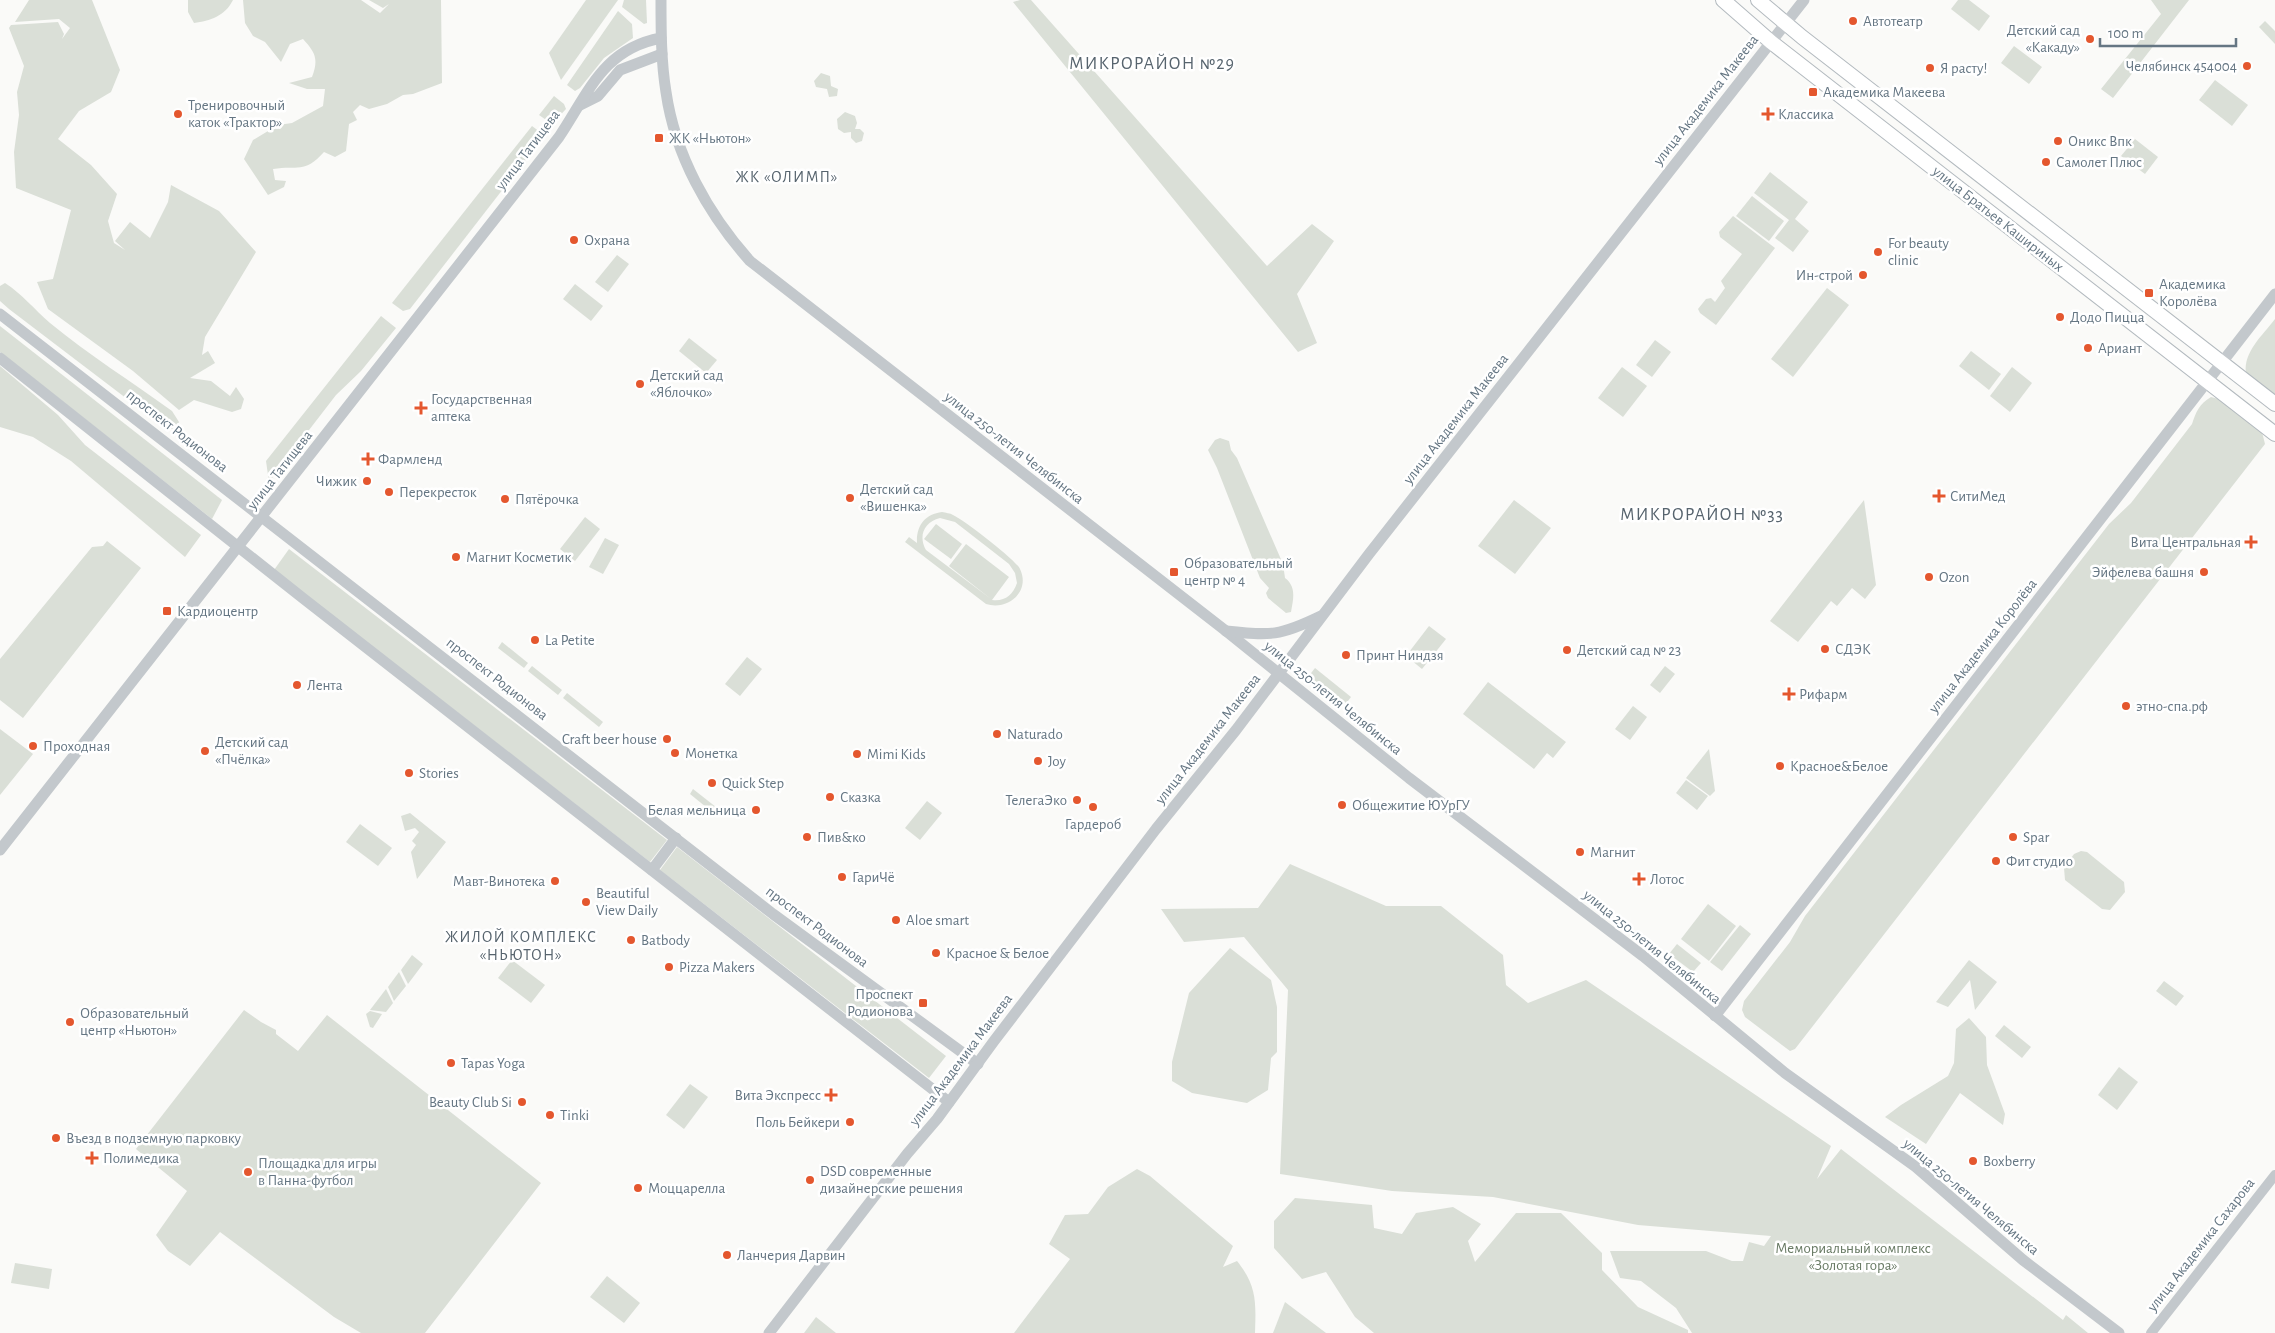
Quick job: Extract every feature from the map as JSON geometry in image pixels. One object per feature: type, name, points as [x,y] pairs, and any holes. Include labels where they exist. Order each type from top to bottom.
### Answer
[{"type":"main road","name":"улица Братьев Кашириных","points":[[1723,0],[1771,42],[2275,434]]},
{"type":"main road","name":"улица Братьев Кашириных","points":[[1758,0],[1785,24],[2275,404]]},
{"type":"street","name":"улица 250-летия Челябинска","points":[[660,0],[666,93],[689,170],[725,233],[750,261],[1226,631],[1409,778],[1643,956],[1797,1081],[1916,1167],[2023,1260],[2120,1333]]},
{"type":"street","name":"улица Академика Макеева","points":[[769,1333],[949,1102],[1156,829],[1279,674],[1369,554],[1804,0]]},
{"type":"street","name":"улица Татищева","points":[[0,850],[553,144],[580,105],[589,88],[611,61],[640,42],[661,38]]},
{"type":"street","name":"улица Татищева","points":[[580,105],[598,96],[620,70],[662,54]]},
{"type":"street","name":"улица Академика Королёва","points":[[1715,1016],[2275,294]]},
{"type":"street","name":"проспект Родионова","points":[[0,314],[774,914],[978,1064]]},
{"type":"street","points":[[0,358],[949,1102]]},
{"type":"street","points":[[1226,631],[1266,635],[1290,631],[1325,614]]},
{"type":"street","points":[[652,870],[676,838]]},
{"type":"street","name":"улица Академика Сахарова","points":[[2151,1333],[2275,1175]]},
{"type":"green space","points":[[29,0],[92,0],[120,70],[111,92],[79,111],[58,139],[91,165],[117,194],[108,221],[114,243],[125,250],[115,241],[130,222],[150,238],[168,202],[171,185],[219,211],[256,252],[205,337],[202,355],[208,351],[215,363],[190,378],[211,381],[230,396],[236,387],[244,399],[241,409],[232,412],[194,400],[179,410],[133,371],[48,309],[37,282],[53,279],[71,210],[16,188],[14,152],[19,115],[17,92],[24,66],[9,28],[11,25],[58,22],[64,34],[62,39],[70,28],[59,19],[15,22]]},
{"type":"green space","points":[[188,0],[233,0],[230,6],[217,17],[194,23],[188,12]]},
{"type":"green space","points":[[243,0],[361,0],[380,13],[389,4],[383,8],[369,0],[441,0],[442,83],[413,94],[403,95],[387,104],[369,109],[360,105],[353,112],[357,120],[349,124],[346,151],[335,157],[324,152],[306,166],[273,169],[275,180],[286,181],[284,187],[268,195],[244,159],[253,140],[278,125],[292,123],[323,106],[325,89],[307,89],[289,83],[312,77],[315,65],[313,52],[303,39],[290,44],[281,62],[265,42],[253,36],[245,23]]},
{"type":"green space","points":[[586,0],[618,0],[561,80],[549,53]]},
{"type":"green space","points":[[624,0],[646,0],[647,23],[644,24],[622,7]]},
{"type":"green space","points":[[1031,0],[1267,266],[1312,224],[1334,241],[1297,294],[1317,343],[1298,352],[1013,2]]},
{"type":"green space","points":[[1958,0],[1969,0],[1990,16],[1979,31],[1951,9]]},
{"type":"green space","points":[[2151,0],[2189,0],[2113,98],[2101,89],[2161,14]]},
{"type":"green space","points":[[618,11],[632,24],[633,38],[604,58],[580,88],[575,91],[567,85]]},
{"type":"green space","points":[[2265,21],[2275,31],[2275,44],[2259,27]]},
{"type":"green space","points":[[2014,46],[2042,67],[2029,84],[2001,63]]},
{"type":"green space","points":[[821,73],[830,76],[831,86],[838,89],[837,96],[829,97],[827,89],[816,87],[814,81]]},
{"type":"green space","points":[[2215,80],[2248,105],[2232,126],[2199,100]]},
{"type":"green space","points":[[554,96],[564,104],[566,109],[552,124],[539,115]]},
{"type":"green space","points":[[845,112],[855,116],[857,123],[855,129],[860,129],[864,133],[862,141],[856,143],[851,138],[851,132],[844,133],[838,129],[837,119]]},
{"type":"green space","points":[[532,126],[540,132],[541,140],[410,309],[403,311],[392,303]]},
{"type":"green space","points":[[2135,139],[2158,157],[2145,174],[2121,156]]},
{"type":"green space","points":[[1770,172],[1808,202],[1795,219],[1809,231],[1793,252],[1775,238],[1789,220],[1754,193]]},
{"type":"green space","points":[[1752,196],[1784,221],[1769,241],[1736,216]]},
{"type":"green space","points":[[1733,216],[1775,248],[1716,325],[1700,313],[1698,309],[1706,299],[1711,298],[1715,302],[1725,288],[1721,281],[1742,254],[1720,237],[1719,232]]},
{"type":"green space","points":[[617,255],[629,264],[608,292],[595,282]]},
{"type":"green space","points":[[5,283],[65,335],[172,411],[179,422],[175,430],[160,424],[9,309],[0,301],[0,286]]},
{"type":"green space","points":[[575,284],[603,306],[591,321],[563,299]]},
{"type":"green space","points":[[1827,288],[1849,305],[1793,377],[1771,359]]},
{"type":"green space","points":[[381,316],[396,328],[361,371],[336,395],[269,482],[266,461]]},
{"type":"green space","points":[[2275,319],[2275,398],[2246,373],[2246,365],[2255,344]]},
{"type":"green space","points":[[0,326],[222,500],[212,519],[0,352]]},
{"type":"green space","points":[[689,338],[717,360],[706,373],[679,351]]},
{"type":"green space","points":[[1655,340],[1671,352],[1652,377],[1636,365]]},
{"type":"green space","points":[[1971,351],[2001,374],[1989,390],[1959,366]]},
{"type":"green space","points":[[0,366],[58,415],[85,445],[201,535],[185,557],[71,461],[33,437],[0,427]]},
{"type":"green space","points":[[1622,367],[1647,386],[1623,417],[1598,398]]},
{"type":"green space","points":[[2012,367],[2032,383],[2010,412],[1990,396]]},
{"type":"green space","points":[[2211,397],[2222,400],[2262,432],[2265,444],[1795,1049],[1790,1051],[1745,1017],[1742,1010],[1744,1001],[1790,942],[1805,916],[2109,524],[2131,503],[2192,424],[2201,405]]},
{"type":"green space","points":[[1220,438],[1229,441],[1231,450],[1237,458],[1283,564],[1285,578],[1293,590],[1291,612],[1286,613],[1268,598],[1266,593],[1269,588],[1260,578],[1217,468],[1208,450],[1215,440]]},
{"type":"green space","points":[[1514,500],[1551,528],[1515,574],[1478,546]]},
{"type":"green space","points":[[1864,500],[1876,585],[1865,599],[1852,588],[1837,606],[1831,601],[1798,642],[1770,621]]},
{"type":"green space","points":[[936,513],[949,513],[959,518],[989,540],[1016,564],[1023,577],[1020,592],[1015,598],[1002,605],[986,604],[905,542],[909,537],[917,543],[920,526],[926,518]],"holes":[[[940,518],[955,522],[1009,564],[1015,573],[1017,583],[1008,597],[992,600],[1009,577],[966,544],[949,566],[991,599],[926,550],[923,540],[926,526]]]},
{"type":"green space","points":[[585,517],[600,529],[575,561],[560,549]]},
{"type":"green space","points":[[936,524],[962,544],[951,559],[924,539]]},
{"type":"green space","points":[[605,538],[619,545],[603,574],[589,567]]},
{"type":"green space","points":[[107,541],[141,568],[23,718],[0,700],[0,659],[92,547],[103,546]]},
{"type":"green space","points":[[289,549],[667,840],[650,862],[274,570]]},
{"type":"green space","points":[[1429,626],[1446,639],[1422,669],[1406,656]]},
{"type":"green space","points":[[502,642],[528,663],[524,668],[498,648]]},
{"type":"green space","points":[[747,657],[762,669],[740,696],[725,684]]},
{"type":"green space","points":[[532,666],[562,690],[558,695],[528,671]]},
{"type":"green space","points":[[1665,666],[1675,674],[1660,693],[1650,685]]},
{"type":"green space","points":[[1315,668],[1351,697],[1344,706],[1308,677]]},
{"type":"green space","points":[[1488,682],[1566,742],[1553,758],[1547,753],[1534,769],[1463,714]]},
{"type":"green space","points":[[567,693],[603,722],[599,727],[563,698]]},
{"type":"green space","points":[[1633,706],[1647,717],[1630,740],[1615,729]]},
{"type":"green space","points":[[0,729],[33,754],[0,795]]},
{"type":"green space","points":[[1709,749],[1715,791],[1710,796],[1686,778]]},
{"type":"green space","points":[[1686,780],[1708,796],[1697,810],[1676,793]]},
{"type":"green space","points":[[693,789],[721,811],[717,816],[690,794]]},
{"type":"green space","points":[[927,801],[942,813],[920,840],[905,828]]},
{"type":"green space","points":[[410,813],[446,842],[417,879],[411,852],[416,845],[412,841],[419,832],[415,828],[405,831],[401,816]]},
{"type":"green space","points":[[360,824],[392,848],[378,866],[346,842]]},
{"type":"green space","points":[[677,847],[946,1056],[929,1078],[660,870]]},
{"type":"green space","points":[[2081,851],[2087,852],[2124,882],[2125,892],[2110,910],[2102,909],[2065,880],[2064,868],[2074,854]]},
{"type":"green space","name":"Мемориальный комплекс «Золотая гора»","points":[[1290,864],[1386,906],[1441,906],[1503,955],[1506,985],[1528,1003],[1586,980],[1831,1146],[1817,1179],[1841,1149],[2063,1320],[2066,1315],[2088,1333],[1692,1333],[1676,1308],[1641,1281],[1620,1278],[1610,1251],[1706,1251],[1732,1261],[1743,1261],[1749,1242],[1764,1246],[1771,1236],[1638,1225],[1493,1197],[1392,1191],[1280,1174],[1288,990],[1244,937],[1184,942],[1161,909],[1258,908]]},
{"type":"green space","points":[[1708,904],[1736,926],[1709,961],[1681,939]]},
{"type":"green space","points":[[1740,925],[1751,934],[1722,971],[1710,962]]},
{"type":"green space","points":[[1677,944],[1701,963],[1693,972],[1669,954]]},
{"type":"green space","points":[[1230,948],[1271,980],[1277,1007],[1277,1052],[1271,1058],[1268,1090],[1247,1103],[1192,1093],[1172,1081],[1172,1062],[1189,993]]},
{"type":"green space","points":[[412,955],[423,964],[408,984],[401,970]]},
{"type":"green space","points":[[512,960],[545,985],[531,1003],[498,978]]},
{"type":"green space","points":[[1969,960],[1997,982],[1975,1010],[1970,980],[1948,1007],[1936,1002]]},
{"type":"green space","points":[[399,972],[406,986],[394,1001],[388,987]]},
{"type":"green space","points":[[2164,981],[2184,996],[2176,1006],[2156,991]]},
{"type":"green space","points":[[386,989],[393,1003],[386,1012],[370,1010]]},
{"type":"green space","points":[[244,1010],[276,1030],[276,1034],[298,1051],[327,1015],[541,1183],[425,1333],[361,1333],[334,1317],[220,1232],[190,1266],[168,1251],[156,1235],[187,1191],[136,1149]]},
{"type":"green space","points":[[370,1011],[382,1014],[373,1028],[370,1027],[366,1014]]},
{"type":"green space","points":[[1969,1018],[1986,1037],[1987,1065],[2005,1114],[2003,1125],[1960,1093],[1926,1144],[1885,1117],[1948,1076],[1954,1063],[1956,1029]]},
{"type":"green space","points":[[2004,1025],[2031,1047],[2022,1058],[1995,1036]]},
{"type":"green space","points":[[2119,1067],[2138,1082],[2117,1110],[2098,1095]]},
{"type":"green space","points":[[690,1084],[708,1097],[684,1129],[666,1115]]},
{"type":"green space","points":[[1137,1169],[1150,1176],[1233,1246],[1223,1267],[1237,1261],[1248,1278],[1254,1295],[1255,1333],[1014,1333],[1070,1259],[1049,1244],[1065,1215],[1088,1214],[1108,1187]]},
{"type":"green space","points":[[1295,1198],[1372,1205],[1374,1228],[1402,1234],[1416,1213],[1453,1207],[1481,1224],[1468,1241],[1475,1262],[1516,1213],[1561,1213],[1602,1253],[1602,1270],[1638,1307],[1688,1330],[1688,1333],[1374,1333],[1355,1317],[1326,1272],[1302,1279],[1274,1248],[1274,1221]]},
{"type":"green space","points":[[15,1263],[52,1269],[49,1289],[11,1283]]},
{"type":"green space","points":[[607,1276],[640,1303],[624,1323],[590,1297]]},
{"type":"green space","points":[[1285,1302],[1326,1333],[1273,1333]]},
{"type":"green space","points":[[816,1317],[836,1333],[804,1333]]},
{"type":"place","name":"Автотеатр","points":[[1853,21]]},
{"type":"place","name":"Детский сад «Какаду»","points":[[2090,39]]},
{"type":"place","name":"Челябинск 454004","points":[[2247,66]]},
{"type":"place","name":"Я расту!","points":[[1930,68]]},
{"type":"place","name":"Академика Макеева","points":[[1813,92]]},
{"type":"place","name":"Тренировочный каток «Трактор»","points":[[178,114]]},
{"type":"place","name":"Классика","points":[[1768,114]]},
{"type":"place","name":"ЖК «Ньютон»","points":[[659,138]]},
{"type":"place","name":"Оникс Впк","points":[[2058,141]]},
{"type":"place","name":"Самолет Плюс","points":[[2046,162]]},
{"type":"place","name":"Охрана","points":[[574,240]]},
{"type":"place","name":"For beauty clinic","points":[[1878,252]]},
{"type":"place","name":"Ин-строй","points":[[1863,275]]},
{"type":"place","name":"Академика Королёва","points":[[2149,293]]},
{"type":"place","name":"Додо Пицца","points":[[2060,317]]},
{"type":"place","name":"Ариант","points":[[2088,348]]},
{"type":"place","name":"Детский сад «Яблочко»","points":[[640,384]]},
{"type":"place","name":"Государственная аптека","points":[[421,408]]},
{"type":"place","name":"Фармленд","points":[[368,459]]},
{"type":"place","name":"Чижик","points":[[367,481]]},
{"type":"place","name":"Перекресток","points":[[389,492]]},
{"type":"place","name":"СитиМед","points":[[1939,496]]},
{"type":"place","name":"Детский сад «Вишенка»","points":[[850,498]]},
{"type":"place","name":"Пятёрочка","points":[[505,499]]},
{"type":"place","name":"Вита Центральная","points":[[2251,542]]},
{"type":"place","name":"Магнит Косметик","points":[[456,557]]},
{"type":"place","name":"Образовательный центр № 4","points":[[1174,572]]},
{"type":"place","name":"Эйфелева башня","points":[[2204,572]]},
{"type":"place","name":"Ozon","points":[[1929,577]]},
{"type":"place","name":"Кардиоцентр","points":[[167,611]]},
{"type":"place","name":"La Petite","points":[[535,640]]},
{"type":"place","name":"СДЭК","points":[[1825,649]]},
{"type":"place","name":"Детский сад № 23","points":[[1567,650]]},
{"type":"place","name":"Принт Ниндзя","points":[[1346,655]]},
{"type":"place","name":"Лента","points":[[297,685]]},
{"type":"place","name":"Рифарм","points":[[1789,694]]},
{"type":"place","name":"этно-спа.рф","points":[[2126,706]]},
{"type":"place","name":"Naturado","points":[[997,734]]},
{"type":"place","name":"Craft beer house","points":[[667,739]]},
{"type":"place","name":"Проходная","points":[[33,746]]},
{"type":"place","name":"Детский сад «Пчёлка»","points":[[205,751]]},
{"type":"place","name":"Монетка","points":[[675,753]]},
{"type":"place","name":"Mimi Kids","points":[[857,754]]},
{"type":"place","name":"Joy","points":[[1038,761]]},
{"type":"place","name":"Красное&Белое","points":[[1780,766]]},
{"type":"place","name":"Stories","points":[[409,773]]},
{"type":"place","name":"Quick Step","points":[[712,783]]},
{"type":"place","name":"Сказка","points":[[830,797]]},
{"type":"place","name":"ТелегаЭко","points":[[1077,800]]},
{"type":"place","name":"Общежитие ЮУрГУ","points":[[1342,805]]},
{"type":"place","name":"Гардероб","points":[[1093,807]]},
{"type":"place","name":"Белая мельница","points":[[756,810]]},
{"type":"place","name":"Пив&ко","points":[[807,837]]},
{"type":"place","name":"Spar","points":[[2013,837]]},
{"type":"place","name":"Магнит","points":[[1580,852]]},
{"type":"place","name":"Фит студио","points":[[1996,861]]},
{"type":"place","name":"ГариЧё","points":[[842,877]]},
{"type":"place","name":"Лотос","points":[[1639,879]]},
{"type":"place","name":"Мавт-Винотека","points":[[555,881]]},
{"type":"place","name":"Beautiful View Daily","points":[[586,902]]},
{"type":"place","name":"Aloe smart","points":[[896,920]]},
{"type":"place","name":"Batbody","points":[[631,940]]},
{"type":"place","name":"Красное & Белое","points":[[936,953]]},
{"type":"place","name":"Pizza Makers","points":[[669,967]]},
{"type":"place","name":"Проспект Родионова","points":[[923,1003]]},
{"type":"place","name":"Образовательный центр «Ньютон»","points":[[70,1022]]},
{"type":"place","name":"Tapas Yoga","points":[[451,1063]]},
{"type":"place","name":"Вита Экспресс","points":[[831,1095]]},
{"type":"place","name":"Beauty Club Si","points":[[522,1102]]},
{"type":"place","name":"Tinki","points":[[550,1115]]},
{"type":"place","name":"Поль Бейкери","points":[[850,1122]]},
{"type":"place","name":"Въезд в подземную парковку","points":[[56,1138]]},
{"type":"place","name":"Полимедика","points":[[92,1158]]},
{"type":"place","name":"Boxberry","points":[[1973,1161]]},
{"type":"place","name":"Площадка для игры в Панна-футбол","points":[[248,1172]]},
{"type":"place","name":"DSD современные дизайнерские решения","points":[[810,1180]]},
{"type":"place","name":"Моццарелла","points":[[638,1188]]},
{"type":"place","name":"Ланчерия Дарвин","points":[[727,1255]]},
{"type":"district","name":"МИКРОРАЙОН №29","points":[[1152,64]]},
{"type":"district","name":"ЖК «ОЛИМП»","points":[[787,177]]},
{"type":"district","name":"МИКРОРАЙОН №33","points":[[1702,515]]},
{"type":"district","name":"ЖИЛОЙ КОМПЛЕКС «НЬЮТОН»","points":[[521,946]]}]
